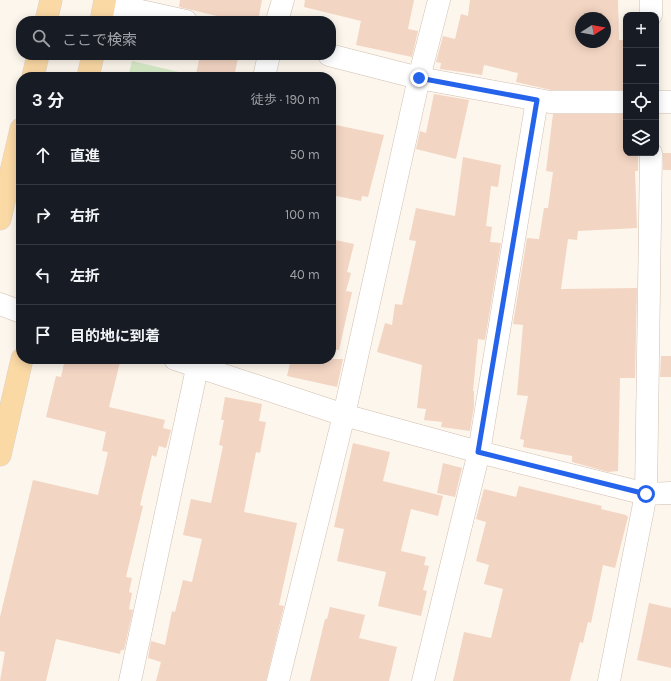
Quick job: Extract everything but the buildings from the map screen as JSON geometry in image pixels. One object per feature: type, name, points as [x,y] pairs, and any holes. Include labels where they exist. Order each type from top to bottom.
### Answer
[{"type":"main road","points":[[47,16],[51,0]]},
{"type":"main road","points":[[34,72],[37,60]]},
{"type":"main road","points":[[89,72],[92,60]]},
{"type":"main road","points":[[0,219],[16,150]]},
{"type":"main road","points":[[0,455],[21,364]]},
{"type":"street","points":[[278,16],[283,0]]},
{"type":"street","points":[[278,681],[344,415],[419,78],[439,0]]},
{"type":"street","points":[[651,0],[651,12]]},
{"type":"street","points":[[104,8],[154,16]]},
{"type":"street","points":[[336,57],[419,78],[537,100],[550,102],[623,102]]},
{"type":"street","points":[[265,72],[268,60]]},
{"type":"street","points":[[423,681],[478,452],[537,100]]},
{"type":"street","points":[[659,102],[671,102]]},
{"type":"street","points":[[609,681],[646,494],[651,156]]},
{"type":"street","points":[[0,304],[16,310]]},
{"type":"street","points":[[130,681],[199,364]]},
{"type":"street","points":[[204,364],[344,415],[478,452],[646,494],[671,493]]},
{"type":"green space","points":[[132,61],[179,72],[129,72]]},
{"type":"route","points":[[419,78],[537,100],[478,452],[646,494]]}]
